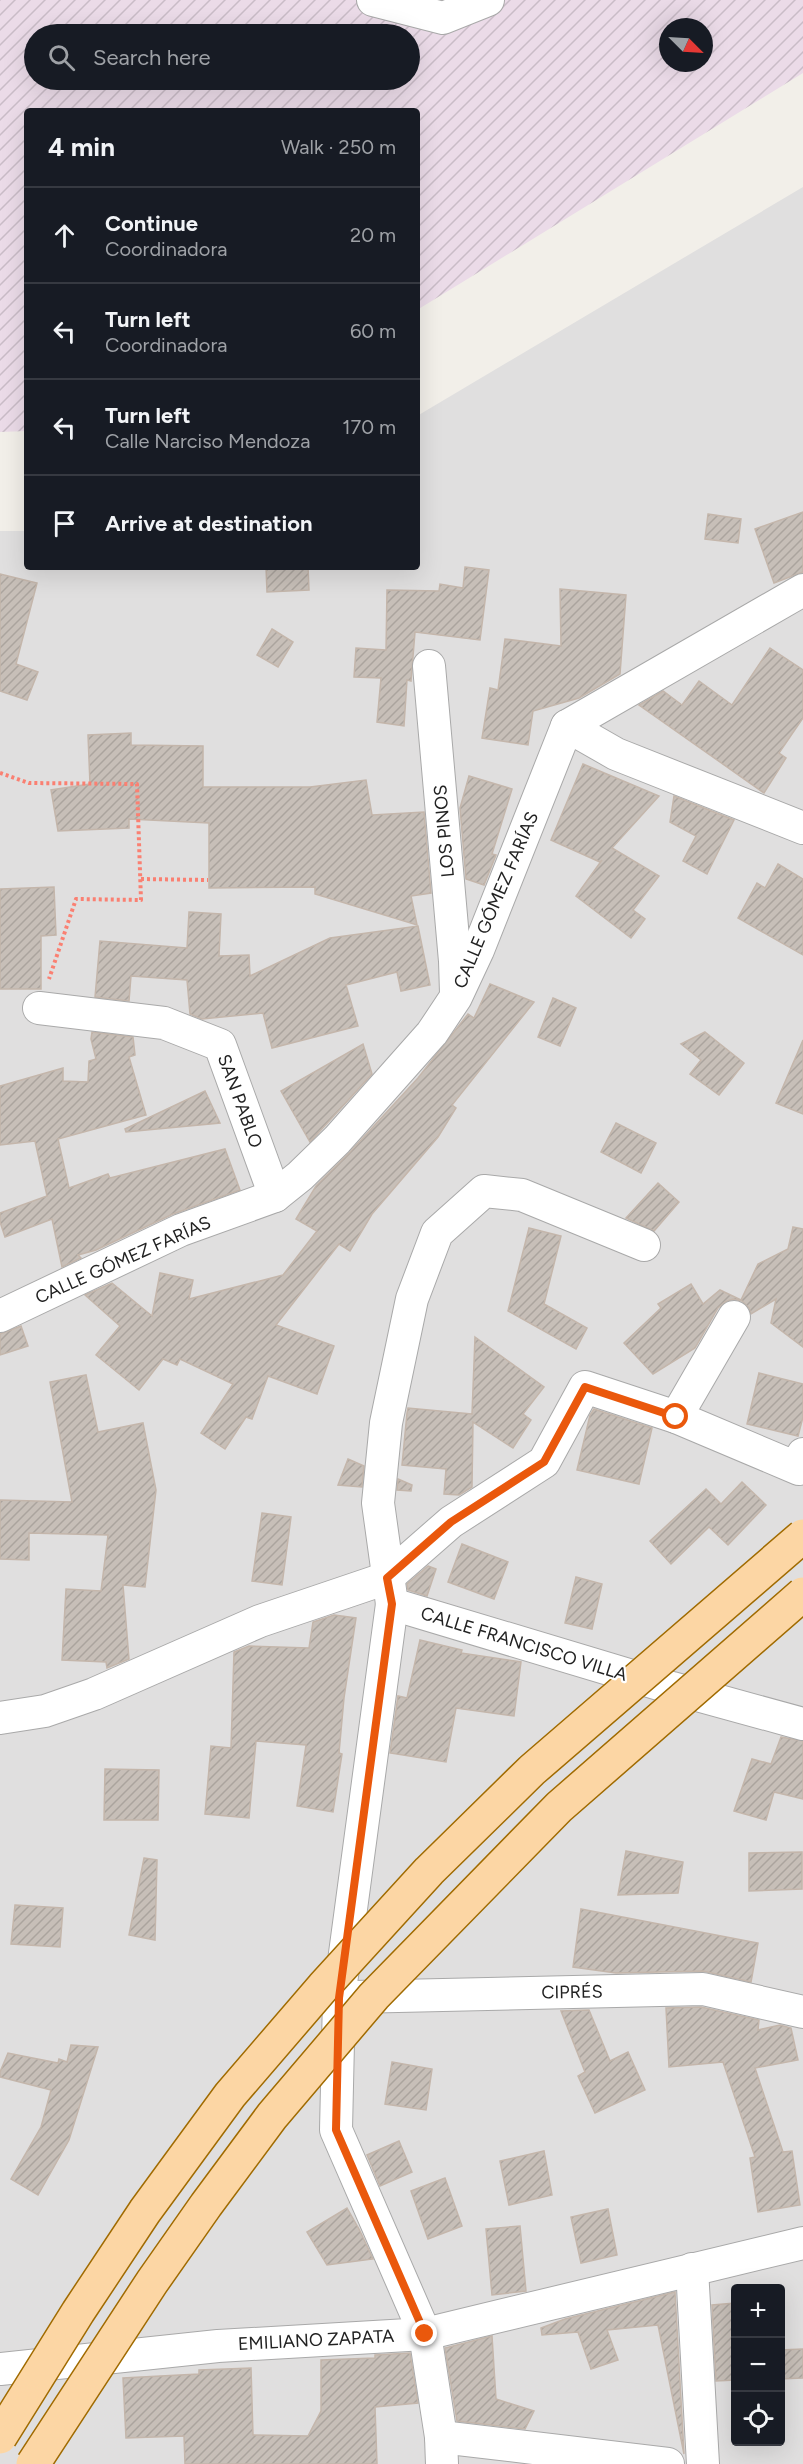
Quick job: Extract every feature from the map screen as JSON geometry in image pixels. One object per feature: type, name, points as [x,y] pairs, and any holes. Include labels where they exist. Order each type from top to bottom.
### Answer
[{"type":"main road","points":[[0,2437],[78,2312],[145,2211],[230,2095],[322,1986],[429,1871],[532,1770],[803,1536]]},
{"type":"main road","points":[[33,2464],[152,2282],[213,2196],[272,2116],[374,1996],[559,1807],[803,1594]]},
{"type":"street","points":[[373,0],[443,18],[488,0]]},
{"type":"street","points":[[567,726],[803,590]]},
{"type":"street","name":"LOS PINOS","points":[[429,666],[455,961],[456,997]]},
{"type":"street","points":[[567,726],[616,754],[803,828]]},
{"type":"street","name":"CALLE GÓMEZ FARÍAS","points":[[0,1316],[181,1230],[275,1196],[300,1176],[337,1140],[432,1033],[456,997],[478,950],[567,726]]},
{"type":"street","name":"SAN PABLO","points":[[39,1008],[164,1023],[220,1045],[275,1196]]},
{"type":"street","points":[[644,1245],[522,1195],[484,1191],[437,1233],[412,1299],[386,1423],[378,1503],[389,1591],[339,1998],[336,2130],[425,2334],[441,2450],[668,2464]]},
{"type":"street","points":[[676,1417],[734,1317]]},
{"type":"street","points":[[0,1718],[45,1711],[94,1694],[260,1621],[389,1591],[451,1522],[544,1462],[585,1387],[676,1417],[800,1468],[803,1454]]},
{"type":"street","name":"CALLE FRANCISCO VILLA","points":[[389,1591],[672,1688],[803,1724]]},
{"type":"street","name":"CIPRÉS","points":[[339,1998],[703,1989],[803,2012]]},
{"type":"street","name":"EMILIANO ZAPATA","points":[[0,2369],[218,2346],[425,2334],[803,2243]]},
{"type":"street","points":[[692,2270],[702,2464]]},
{"type":"path","points":[[0,773],[29,783],[137,784],[141,900],[76,899],[39,1008]]},
{"type":"path","points":[[141,879],[208,880]]},
{"type":"shaded area","points":[[0,0],[803,0],[803,73],[420,308],[420,108],[24,108],[24,431],[0,432]]},
{"type":"shaded area","points":[[803,187],[803,2464],[0,2464],[0,531],[24,531],[24,570],[420,570],[420,414]]},
{"type":"building","points":[[803,512],[803,572],[774,583],[755,529]]},
{"type":"building","points":[[708,514],[741,519],[738,543],[705,539]]},
{"type":"building","points":[[465,567],[489,570],[480,640],[415,632],[411,681],[407,680],[404,726],[377,722],[381,678],[354,677],[356,648],[386,650],[387,590],[439,591],[440,584],[463,588]]},
{"type":"building","points":[[266,570],[308,570],[309,590],[267,592]]},
{"type":"building","points":[[0,574],[37,583],[16,664],[38,672],[27,700],[0,691]]},
{"type":"building","points":[[560,589],[626,595],[620,674],[579,698],[533,711],[528,745],[482,738],[490,688],[498,690],[505,639],[561,646]]},
{"type":"building","points":[[272,629],[293,642],[278,667],[257,655]]},
{"type":"building","points":[[770,648],[803,670],[803,718],[779,753],[786,758],[764,793],[639,705],[663,691],[682,705],[699,681],[732,705]]},
{"type":"building","points":[[131,733],[131,745],[203,746],[203,787],[310,787],[366,780],[372,815],[424,812],[431,893],[411,896],[417,925],[315,894],[315,887],[209,888],[209,823],[129,819],[129,828],[58,831],[51,790],[90,784],[88,735]]},
{"type":"building","points":[[583,764],[659,796],[612,848],[659,876],[633,910],[645,919],[631,938],[576,896],[602,860],[600,862],[551,840]]},
{"type":"building","points":[[469,776],[512,789],[492,854],[496,855],[484,885],[466,879],[460,808]]},
{"type":"building","points":[[674,796],[734,820],[707,874],[683,861],[696,836],[670,822]]},
{"type":"building","points":[[778,864],[803,879],[803,955],[738,918],[757,883],[765,888]]},
{"type":"building","points":[[54,887],[56,935],[41,936],[41,989],[0,989],[0,889]]},
{"type":"building","points":[[189,912],[221,914],[219,956],[249,955],[250,976],[330,938],[418,926],[430,985],[401,991],[397,972],[346,985],[358,1026],[272,1048],[263,1013],[202,1019],[190,1014],[187,980],[131,976],[129,1001],[95,997],[100,941],[187,948]]},
{"type":"building","points":[[490,984],[534,1002],[452,1105],[456,1108],[438,1137],[372,1214],[350,1251],[339,1244],[276,1325],[334,1346],[317,1394],[268,1376],[252,1419],[246,1417],[225,1449],[201,1433],[233,1384],[180,1359],[177,1365],[163,1359],[139,1390],[96,1355],[120,1326],[85,1295],[112,1283],[152,1316],[160,1273],[193,1280],[189,1299],[283,1275],[317,1231],[296,1219],[316,1186],[418,1078],[468,1014],[474,1018]]},
{"type":"building","points":[[553,998],[576,1008],[560,1046],[538,1037]]},
{"type":"building","points":[[92,1032],[133,1037],[135,1055],[129,1057],[146,1115],[58,1139],[69,1188],[108,1174],[110,1178],[225,1149],[240,1190],[173,1214],[96,1250],[78,1255],[81,1258],[62,1267],[52,1219],[5,1237],[0,1222],[0,1213],[47,1196],[35,1141],[0,1145],[0,1086],[63,1068],[63,1081],[88,1082],[89,1061],[96,1059],[91,1039]]},
{"type":"building","points":[[705,1032],[744,1063],[719,1095],[690,1074],[701,1060],[681,1044]]},
{"type":"building","points":[[803,1040],[803,1114],[776,1103]]},
{"type":"building","points":[[363,1044],[372,1074],[310,1142],[281,1091]]},
{"type":"building","points":[[205,1091],[220,1123],[126,1132],[125,1129]]},
{"type":"building","points":[[616,1123],[656,1143],[641,1173],[601,1152]]},
{"type":"building","points":[[658,1183],[679,1202],[654,1231],[626,1218]]},
{"type":"building","points":[[793,1227],[803,1229],[803,1347],[771,1323],[776,1299],[751,1314],[742,1301],[733,1299],[725,1302],[718,1308],[695,1348],[653,1374],[624,1343],[661,1308],[658,1304],[691,1284],[703,1304],[720,1290],[741,1300],[758,1264],[788,1249]]},
{"type":"building","points":[[529,1228],[561,1236],[544,1304],[587,1328],[576,1349],[508,1311]]},
{"type":"building","points":[[21,1326],[28,1346],[0,1355],[0,1334]]},
{"type":"building","points":[[475,1337],[544,1387],[523,1414],[531,1420],[513,1448],[473,1422],[472,1487],[459,1495],[444,1494],[446,1469],[402,1465],[407,1413],[408,1408],[472,1414]]},
{"type":"building","points":[[759,1373],[803,1384],[803,1417],[798,1436],[747,1424]]},
{"type":"building","points":[[86,1375],[98,1432],[143,1423],[156,1490],[145,1587],[123,1585],[129,1659],[107,1668],[106,1662],[62,1660],[66,1589],[101,1591],[108,1535],[29,1533],[29,1560],[0,1559],[0,1500],[72,1502],[50,1382]]},
{"type":"building","points":[[594,1409],[652,1428],[639,1484],[577,1470],[590,1415]]},
{"type":"building","points":[[348,1459],[364,1466],[362,1487],[338,1485]]},
{"type":"building","points":[[398,1479],[412,1485],[411,1491],[397,1490]]},
{"type":"building","points":[[742,1482],[766,1505],[728,1545],[709,1527],[671,1564],[650,1541],[706,1489],[721,1504]]},
{"type":"building","points":[[262,1513],[291,1517],[282,1585],[252,1581]]},
{"type":"building","points":[[462,1544],[508,1562],[494,1599],[448,1582]]},
{"type":"building","points":[[428,1566],[436,1569],[427,1596],[408,1590],[407,1584]]},
{"type":"building","points":[[576,1577],[602,1584],[592,1629],[565,1623]]},
{"type":"building","points":[[334,1615],[356,1618],[344,1698],[339,1753],[342,1754],[333,1812],[297,1806],[306,1745],[256,1741],[249,1818],[205,1814],[211,1746],[231,1748],[234,1652],[249,1646],[309,1648],[313,1622]]},
{"type":"building","points":[[420,1640],[462,1650],[461,1653],[521,1662],[514,1716],[456,1708],[446,1762],[390,1753],[398,1696],[407,1698]]},
{"type":"building","points":[[781,1737],[803,1741],[803,1799],[774,1792],[766,1820],[734,1811],[752,1759],[771,1764]]},
{"type":"building","points":[[105,1769],[159,1770],[158,1820],[104,1820]]},
{"type":"building","points":[[626,1851],[683,1862],[678,1893],[618,1895]]},
{"type":"building","points":[[802,1852],[802,1889],[749,1891],[749,1853]]},
{"type":"building","points":[[144,1858],[157,1860],[155,1940],[129,1935]]},
{"type":"building","points":[[15,1905],[63,1908],[60,1947],[11,1944]]},
{"type":"building","points":[[581,1909],[758,1943],[751,1982],[703,1971],[616,1973],[573,1967]]},
{"type":"building","points":[[701,2007],[759,2020],[758,2030],[780,2025],[791,2028],[798,2060],[755,2068],[783,2152],[792,2151],[800,2205],[758,2212],[750,2158],[755,2157],[723,2062],[669,2067],[666,2008]]},
{"type":"building","points":[[589,2010],[610,2061],[628,2052],[645,2090],[595,2113],[578,2076],[585,2072],[561,2011]]},
{"type":"building","points":[[71,2045],[98,2047],[69,2140],[38,2195],[11,2179],[41,2127],[51,2090],[0,2077],[0,2072],[8,2053],[58,2063],[59,2059],[67,2062]]},
{"type":"building","points":[[392,2062],[432,2069],[426,2110],[385,2104]]},
{"type":"building","points":[[399,2141],[412,2172],[380,2186],[367,2155]]},
{"type":"building","points":[[544,2151],[552,2195],[509,2205],[500,2161]]},
{"type":"building","points":[[445,2178],[462,2226],[428,2239],[411,2191]]},
{"type":"building","points":[[347,2208],[373,2259],[327,2265],[307,2232]]},
{"type":"building","points":[[608,2209],[617,2255],[581,2263],[571,2217]]},
{"type":"building","points":[[520,2226],[526,2291],[492,2295],[486,2229]]},
{"type":"building","points":[[675,2292],[684,2454],[658,2325],[607,2330],[618,2360],[591,2369],[578,2332],[542,2335],[541,2328],[565,2319]]},
{"type":"building","points":[[731,2303],[731,2380],[716,2381],[712,2305]]},
{"type":"building","points":[[492,2336],[496,2399],[534,2411],[525,2429],[457,2421],[445,2348]]},
{"type":"building","points":[[803,2349],[803,2378],[785,2379],[785,2350]]},
{"type":"building","points":[[410,2353],[418,2403],[375,2407],[377,2464],[185,2464],[184,2436],[126,2438],[123,2378],[199,2374],[199,2370],[251,2368],[253,2435],[308,2436],[321,2411],[321,2360],[375,2358],[375,2355]]},
{"type":"route","points":[[425,2334],[336,2130],[339,1998],[392,1604],[387,1578],[451,1522],[544,1462],[585,1387],[676,1417]]}]
